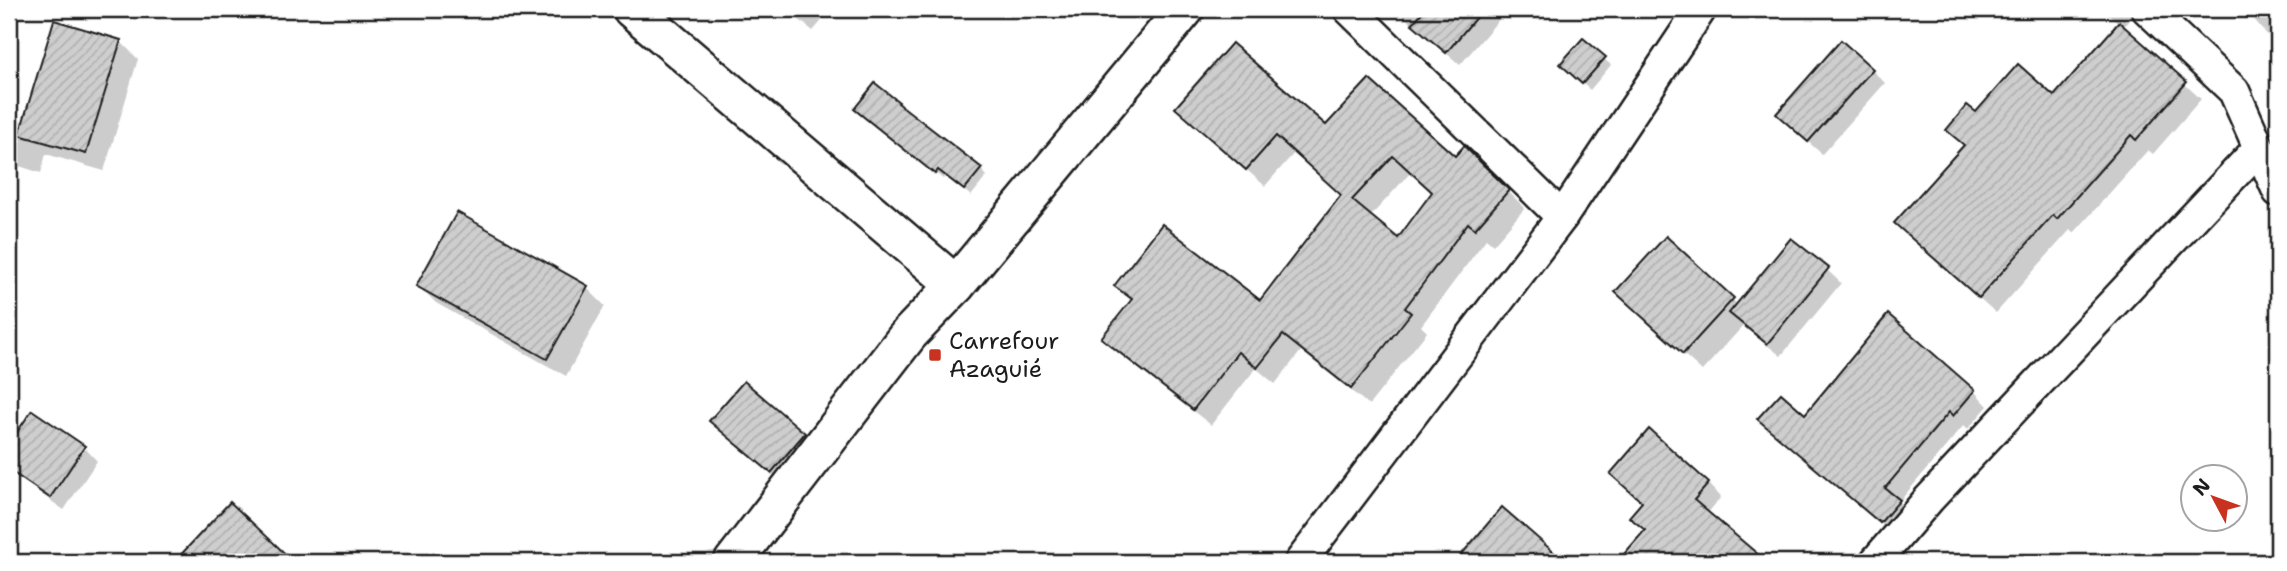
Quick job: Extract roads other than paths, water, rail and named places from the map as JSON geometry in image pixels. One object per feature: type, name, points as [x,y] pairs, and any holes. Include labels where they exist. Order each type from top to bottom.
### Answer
[{"type":"street","points":[[632,9],[956,285]]},
{"type":"street","points":[[733,562],[909,334],[956,285],[1185,9]]},
{"type":"street","points":[[1349,9],[1562,217]]},
{"type":"street","points":[[1300,562],[1562,217],[1701,9]]},
{"type":"street","points":[[2147,9],[2234,91],[2278,191]]},
{"type":"street","points":[[1875,562],[1929,499],[2259,148]]},
{"type":"place","name":"Carrefour Azaguié","points":[[935,355]]}]
